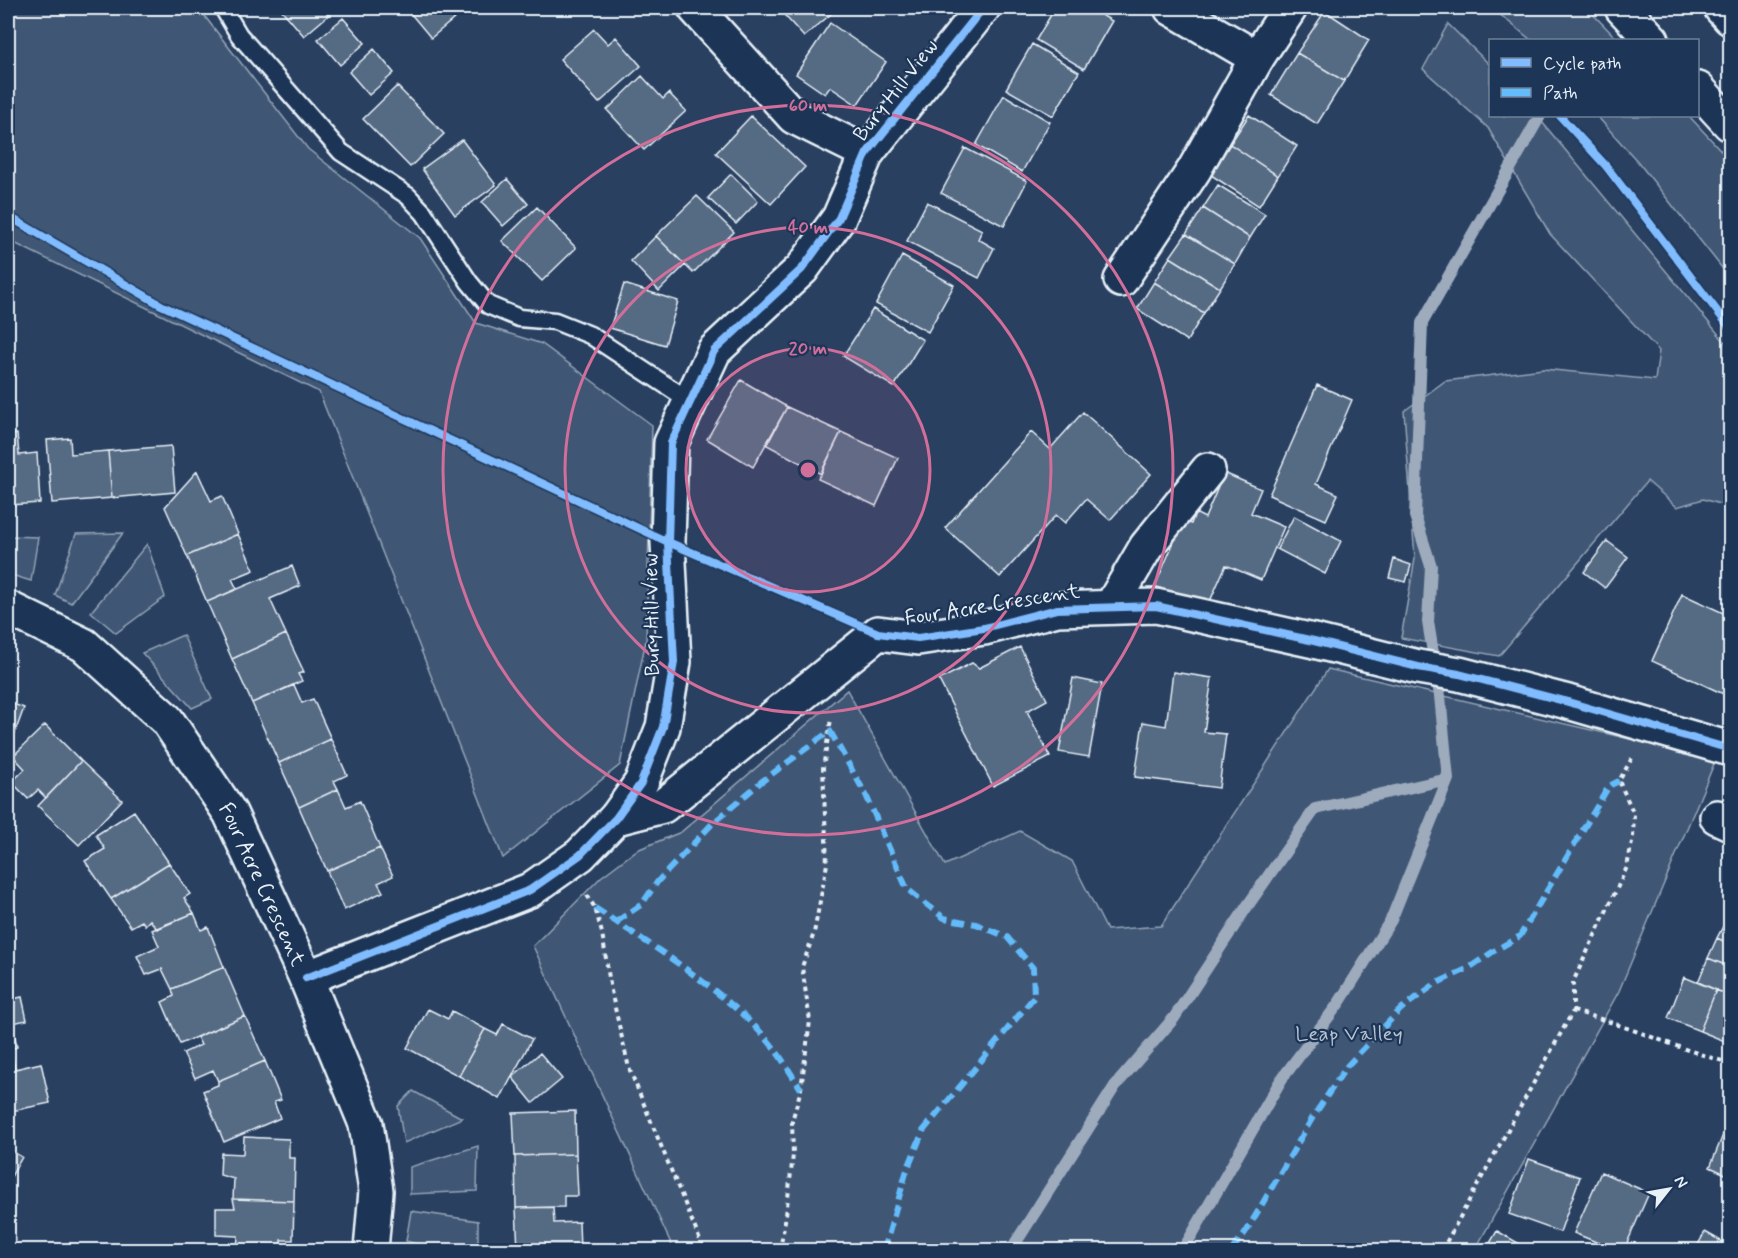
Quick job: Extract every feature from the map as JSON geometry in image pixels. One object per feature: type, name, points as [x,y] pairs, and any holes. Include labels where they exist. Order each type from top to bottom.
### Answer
[{"type":"main road","name":"Bury Hill View","points":[[695,8],[794,117],[867,153]]},
{"type":"main road","name":"Bury Hill View","points":[[306,978],[530,890],[580,855],[616,818],[641,783],[663,727],[674,662],[668,542],[670,443],[714,351],[802,269],[839,218],[867,153],[983,8]]},
{"type":"main road","points":[[1171,8],[1257,58]]},
{"type":"main road","points":[[1121,280],[1194,170],[1257,58],[1290,8]]},
{"type":"main road","points":[[1622,8],[1651,39]]},
{"type":"main road","points":[[1721,8],[1731,18]]},
{"type":"main road","points":[[1699,90],[1731,124]]},
{"type":"main road","points":[[1111,607],[1146,547],[1208,470]]},
{"type":"main road","name":"Four Acre Crescent","points":[[616,818],[663,806],[878,633],[918,638],[984,628],[1057,609],[1156,606],[1418,667],[1459,674],[1568,702],[1731,749]]},
{"type":"main road","name":"Four Acre Crescent","points":[[8,608],[84,645],[167,720],[231,813],[306,978],[366,1124],[376,1191],[371,1251]]},
{"type":"lane","points":[[222,8],[239,35],[341,152],[408,196],[424,213],[469,282],[488,305],[519,318],[555,321],[590,335],[690,401]]},
{"type":"path","points":[[780,1251],[794,1155],[792,1121],[801,1089],[810,1021],[802,966],[814,933],[827,864],[823,768],[834,701],[831,671]]},
{"type":"path","points":[[1442,1251],[1573,1011],[1573,982],[1627,867],[1633,837],[1634,814],[1620,780],[1650,727]]},
{"type":"path","points":[[567,864],[595,908],[629,1068],[704,1251]]},
{"type":"path","points":[[1573,1011],[1607,1020],[1698,1055],[1731,1063]]},
{"type":"green space","points":[[8,8],[202,8],[206,18],[308,149],[420,238],[476,323],[542,344],[652,425],[646,640],[620,765],[503,858],[319,392],[8,240]]},
{"type":"green space","points":[[1492,8],[1587,8],[1617,39],[1530,39]]},
{"type":"green space","points":[[1448,24],[1489,64],[1489,117],[1538,117],[1730,348],[1730,507],[1703,499],[1677,507],[1647,481],[1499,656],[1401,638],[1415,559],[1404,411],[1445,381],[1543,369],[1655,380],[1659,351],[1550,234],[1488,128],[1423,69]]},
{"type":"green space","points":[[1598,117],[1690,117],[1730,160],[1730,278],[1638,162]]},
{"type":"green space","points":[[123,533],[71,603],[55,595],[76,534]]},
{"type":"green space","points":[[8,536],[38,537],[31,581],[8,574]]},
{"type":"green space","points":[[147,544],[165,597],[116,633],[91,612]]},
{"type":"green space","points":[[183,635],[212,699],[192,708],[142,653]]},
{"type":"green space","name":"Leap Valley","points":[[1328,669],[1716,759],[1619,991],[1475,1250],[674,1250],[533,946],[601,877],[637,850],[681,832],[847,690],[945,865],[1020,831],[1072,861],[1107,930],[1161,926]]},
{"type":"green space","points":[[413,1091],[462,1118],[404,1143],[398,1106]]},
{"type":"green space","points":[[478,1146],[477,1191],[410,1194],[410,1167]]},
{"type":"green space","points":[[411,1211],[478,1221],[478,1250],[438,1250],[406,1241]]},
{"type":"building","points":[[280,8],[337,8],[304,36]]},
{"type":"building","points":[[406,8],[467,8],[431,38]]},
{"type":"building","points":[[778,8],[838,8],[804,37]]},
{"type":"building","points":[[1055,8],[1089,8],[1112,21],[1084,69],[1036,40]]},
{"type":"building","points":[[1325,11],[1369,40],[1344,81],[1297,53]]},
{"type":"building","points":[[343,18],[365,43],[340,65],[318,39]]},
{"type":"building","points":[[830,23],[886,62],[857,105],[830,87],[825,94],[796,74]]},
{"type":"building","points":[[594,29],[608,44],[616,37],[641,66],[599,103],[560,59]]},
{"type":"building","points":[[1032,44],[1079,72],[1053,116],[1006,89]]},
{"type":"building","points":[[374,49],[394,73],[369,95],[349,72]]},
{"type":"building","points":[[1297,53],[1344,81],[1317,124],[1271,95]]},
{"type":"building","points":[[642,76],[663,99],[669,93],[686,111],[644,150],[607,110]]},
{"type":"building","points":[[397,86],[444,134],[410,167],[363,119]]},
{"type":"building","points":[[1004,95],[1050,122],[1022,172],[976,145]]},
{"type":"building","points":[[1249,115],[1297,146],[1278,176],[1230,144]]},
{"type":"building","points":[[751,116],[805,167],[771,204],[716,153]]},
{"type":"building","points":[[462,140],[496,185],[455,215],[422,169]]},
{"type":"building","points":[[1230,144],[1278,176],[1259,206],[1211,175]]},
{"type":"building","points":[[965,148],[1027,181],[1004,226],[941,193]]},
{"type":"building","points":[[731,174],[758,201],[736,224],[708,198]]},
{"type":"building","points":[[507,179],[528,204],[503,226],[482,202]]},
{"type":"building","points":[[1218,185],[1265,214],[1250,238],[1203,208]]},
{"type":"building","points":[[697,196],[734,232],[693,273],[656,236]]},
{"type":"building","points":[[927,202],[982,230],[978,239],[994,248],[979,278],[907,241]]},
{"type":"building","points":[[537,207],[576,248],[542,281],[502,241]]},
{"type":"building","points":[[1203,208],[1250,238],[1235,264],[1186,234]]},
{"type":"building","points":[[1186,234],[1235,264],[1220,288],[1170,257]]},
{"type":"building","points":[[656,236],[685,265],[659,291],[631,261]]},
{"type":"building","points":[[902,256],[954,285],[928,332],[876,304]]},
{"type":"building","points":[[1170,257],[1220,288],[1204,313],[1154,282]]},
{"type":"building","points":[[1154,282],[1204,313],[1187,341],[1137,309]]},
{"type":"building","points":[[624,284],[678,301],[665,345],[610,328]]},
{"type":"building","points":[[873,309],[923,340],[894,387],[843,356]]},
{"type":"building","points":[[741,380],[787,407],[753,467],[707,439]]},
{"type":"building","points":[[1317,385],[1352,400],[1316,484],[1338,494],[1326,520],[1269,495]]},
{"type":"building","points":[[787,407],[841,432],[821,474],[767,445]]},
{"type":"building","points":[[1083,412],[1151,474],[1110,520],[1086,499],[1065,523],[1056,515],[1000,577],[945,528],[1031,432],[1050,449]]},
{"type":"building","points":[[841,432],[898,458],[876,506],[818,479]]},
{"type":"building","points":[[17,434],[19,455],[37,453],[40,503],[9,505],[8,435]]},
{"type":"building","points":[[70,438],[71,454],[108,451],[112,498],[52,503],[47,440]]},
{"type":"building","points":[[171,446],[175,492],[112,498],[108,451]]},
{"type":"building","points":[[197,471],[211,501],[222,496],[238,534],[187,556],[165,507]]},
{"type":"building","points":[[1224,473],[1261,489],[1251,513],[1284,527],[1261,580],[1226,565],[1207,608],[1155,586],[1183,521],[1191,524],[1195,513],[1205,518]]},
{"type":"building","points":[[1294,516],[1341,541],[1325,574],[1277,549]]},
{"type":"building","points":[[238,534],[254,570],[232,579],[237,589],[207,602],[187,556]]},
{"type":"building","points":[[1607,541],[1628,557],[1605,588],[1584,572]]},
{"type":"building","points":[[1394,559],[1411,565],[1406,582],[1389,578]]},
{"type":"building","points":[[292,566],[300,586],[270,599],[286,634],[232,659],[207,602]]},
{"type":"building","points":[[1682,594],[1730,616],[1730,697],[1652,661]]},
{"type":"building","points":[[286,634],[304,672],[298,674],[302,681],[252,703],[232,659]]},
{"type":"building","points":[[1020,647],[1047,700],[1027,711],[1050,757],[993,786],[939,680],[972,663],[979,668]]},
{"type":"building","points":[[1173,672],[1212,678],[1204,732],[1226,734],[1219,788],[1135,777],[1143,722],[1166,726]]},
{"type":"building","points":[[1073,678],[1102,684],[1089,757],[1059,752]]},
{"type":"building","points":[[294,685],[302,703],[313,699],[331,739],[279,763],[252,703]]},
{"type":"building","points":[[8,702],[24,708],[13,738],[8,736]]},
{"type":"building","points":[[45,725],[81,761],[46,798],[38,790],[28,799],[12,782],[25,769],[13,756]]},
{"type":"building","points":[[331,739],[347,775],[334,781],[338,789],[299,807],[279,763]]},
{"type":"building","points":[[81,761],[122,800],[79,845],[38,806]]},
{"type":"building","points":[[338,789],[346,807],[360,801],[380,848],[327,871],[299,807]]},
{"type":"building","points":[[134,811],[169,863],[111,899],[85,861],[105,849],[96,835]]},
{"type":"building","points":[[380,848],[393,876],[378,883],[383,892],[344,910],[327,871]]},
{"type":"building","points":[[169,863],[190,894],[184,898],[194,913],[157,929],[150,920],[145,925],[142,921],[131,927],[111,899]]},
{"type":"building","points":[[194,913],[201,930],[208,927],[224,967],[172,989],[162,969],[146,975],[137,956],[159,946],[152,930]]},
{"type":"building","points":[[1730,915],[1730,944],[1717,938]]},
{"type":"building","points":[[1717,938],[1730,944],[1730,967],[1708,958]]},
{"type":"building","points":[[1708,958],[1730,967],[1730,996],[1698,982]]},
{"type":"building","points":[[224,967],[245,1016],[180,1044],[162,1002],[174,996],[172,989]]},
{"type":"building","points":[[1684,977],[1716,990],[1700,1031],[1668,1018]]},
{"type":"building","points":[[1716,990],[1730,996],[1730,1034],[1727,1042],[1700,1031]]},
{"type":"building","points":[[22,997],[27,1020],[12,1023],[17,1047],[8,1050],[8,1000]]},
{"type":"building","points":[[428,1009],[448,1019],[452,1011],[485,1029],[459,1076],[407,1048]]},
{"type":"building","points":[[245,1016],[265,1061],[218,1081],[213,1070],[195,1078],[183,1053],[201,1045],[197,1037]]},
{"type":"building","points":[[503,1024],[532,1039],[500,1099],[459,1076],[485,1029],[497,1035]]},
{"type":"building","points":[[11,1049],[15,1069],[41,1063],[50,1103],[11,1111],[8,1095],[8,1050]]},
{"type":"building","points":[[540,1053],[562,1079],[533,1103],[512,1077]]},
{"type":"building","points":[[265,1061],[281,1100],[274,1102],[280,1118],[224,1142],[203,1091],[218,1085],[218,1081]]},
{"type":"building","points":[[575,1111],[576,1154],[515,1156],[513,1113]]},
{"type":"building","points":[[1723,1135],[1730,1138],[1730,1176],[1710,1167]]},
{"type":"building","points":[[244,1137],[289,1139],[289,1158],[295,1158],[294,1201],[233,1199],[234,1179],[220,1175],[221,1153],[243,1154]]},
{"type":"building","points":[[8,1149],[22,1157],[8,1182]]},
{"type":"building","points":[[576,1154],[578,1196],[564,1196],[564,1207],[516,1208],[515,1156]]},
{"type":"building","points":[[1529,1159],[1580,1177],[1560,1232],[1509,1214]]},
{"type":"building","points":[[1601,1172],[1649,1193],[1624,1250],[1616,1250],[1574,1233]]},
{"type":"building","points":[[233,1199],[294,1201],[293,1240],[281,1240],[281,1250],[237,1250],[238,1236],[216,1235],[216,1208],[235,1208]]},
{"type":"building","points":[[553,1207],[554,1223],[579,1222],[580,1250],[518,1250],[516,1208]]},
{"type":"building","points":[[1497,1231],[1525,1247],[1523,1250],[1486,1250]]},
{"type":"building","points":[[1705,1232],[1730,1246],[1730,1250],[1695,1250]]},
{"type":"waterway","points":[[1183,1250],[1281,1080],[1339,1003],[1391,920],[1448,779],[1440,696],[1428,622],[1431,566],[1415,516],[1422,323],[1539,117]]},
{"type":"waterway","points":[[1011,1250],[1115,1086],[1174,1018],[1246,908],[1315,809],[1448,779]]},
{"type":"marked path","points":[[616,922],[642,904],[658,881],[712,824],[761,782],[830,731],[866,795],[907,889],[944,918],[976,924],[1007,937],[1033,968],[1034,997],[923,1131],[906,1173],[884,1250]]},
{"type":"marked path","points":[[1232,1250],[1247,1230],[1313,1117],[1347,1066],[1401,1009],[1435,984],[1469,968],[1520,936],[1609,786],[1619,781]]},
{"type":"marked path","points":[[595,908],[683,967],[746,1017],[779,1055],[801,1089]]},
{"type":"cycle path","points":[[306,978],[530,890],[580,855],[616,818],[641,783],[663,727],[674,662],[668,542],[671,443],[714,351],[802,269],[839,218],[867,153],[983,8]]},
{"type":"cycle path","points":[[1561,117],[1606,166],[1730,328]]},
{"type":"cycle path","points":[[8,216],[161,305],[668,542],[878,633],[918,638],[984,628],[1057,609],[1156,606],[1418,667],[1459,674],[1568,702],[1730,749]]}]
